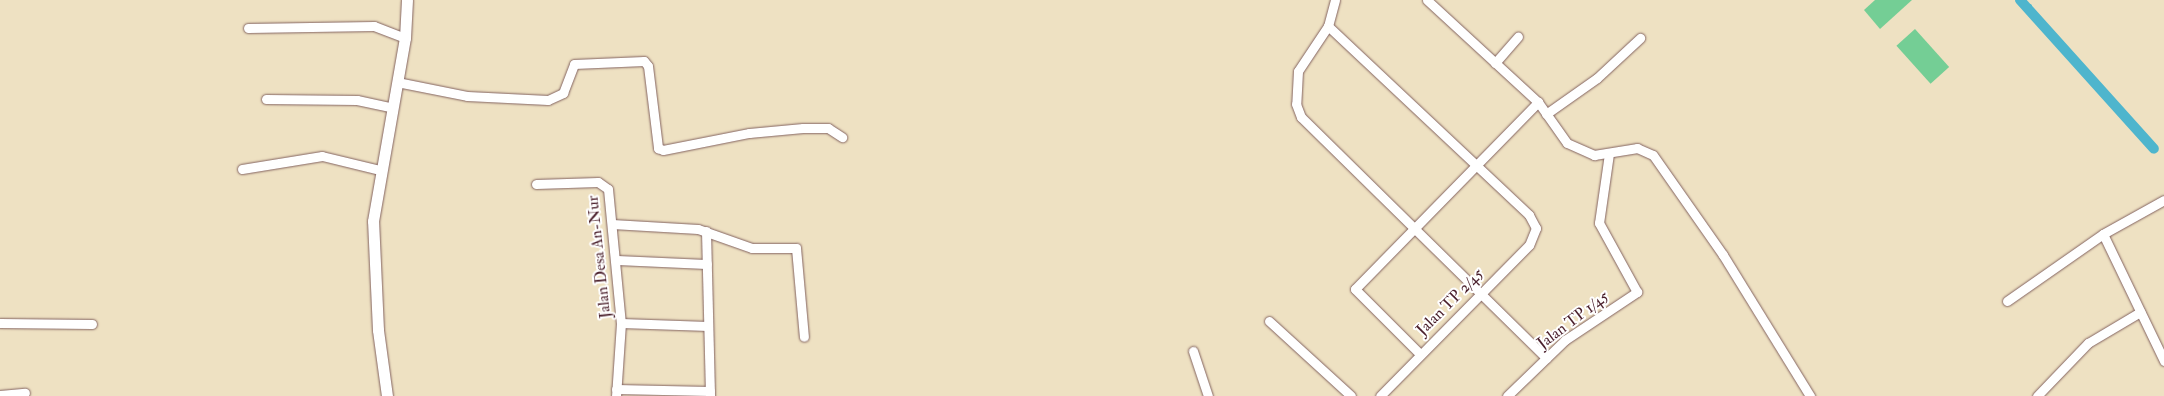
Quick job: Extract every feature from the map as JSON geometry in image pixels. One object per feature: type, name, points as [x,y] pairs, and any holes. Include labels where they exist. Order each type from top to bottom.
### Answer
[{"type":"street","points":[[387,396],[373,230],[380,170],[405,38],[407,0]]},
{"type":"street","points":[[1335,0],[1328,26],[1298,71],[1297,111],[1416,226],[1546,358]]},
{"type":"street","points":[[1427,0],[1538,102],[1562,138],[1576,149],[1609,154],[1637,148],[1653,155],[1723,255],[1810,396]]},
{"type":"street","points":[[248,28],[374,26],[405,38]]},
{"type":"street","points":[[1328,26],[1477,165]]},
{"type":"street","points":[[1495,63],[1518,37]]},
{"type":"street","points":[[1546,114],[1597,78],[1640,38]]},
{"type":"street","points":[[397,82],[467,96],[548,100],[563,93],[574,64],[644,61],[648,66],[658,148],[663,150],[749,133],[803,128],[828,128],[842,137]]},
{"type":"street","points":[[266,99],[357,100],[392,107]]},
{"type":"street","points":[[1420,354],[1355,289],[1538,102]]},
{"type":"street","name":"Jalan TP 1/45","points":[[1507,396],[1546,358],[1636,292],[1599,222],[1609,154]]},
{"type":"street","points":[[242,169],[322,156],[380,170]]},
{"type":"street","name":"Jalan TP 2/45","points":[[1380,396],[1530,245],[1536,228],[1531,216],[1477,165]]},
{"type":"street","name":"Jalan Desa An-Nur","points":[[536,184],[602,183],[608,188],[616,260],[620,323],[616,393]]},
{"type":"street","points":[[2007,301],[2103,234],[2164,200]]},
{"type":"street","points":[[612,224],[706,231],[752,248],[796,248],[804,337]]},
{"type":"street","points":[[616,393],[710,393],[706,231]]},
{"type":"street","points":[[2103,234],[2164,361]]},
{"type":"street","points":[[616,260],[707,264]]},
{"type":"street","points":[[2037,396],[2088,343],[2140,312]]},
{"type":"street","points":[[1268,321],[1351,396]]},
{"type":"street","points":[[0,323],[92,324]]},
{"type":"street","points":[[620,323],[708,326]]},
{"type":"street","points":[[1193,351],[1208,396]]},
{"type":"street","points":[[0,395],[25,393]]},
{"type":"green space","points":[[1875,0],[1912,0],[1880,29],[1864,10]]},
{"type":"green space","points":[[1915,29],[1949,67],[1931,84],[1896,46]]},
{"type":"waterway","points":[[2020,0],[2154,149]]},
{"type":"waterway","points":[[2027,8],[2030,5]]}]
